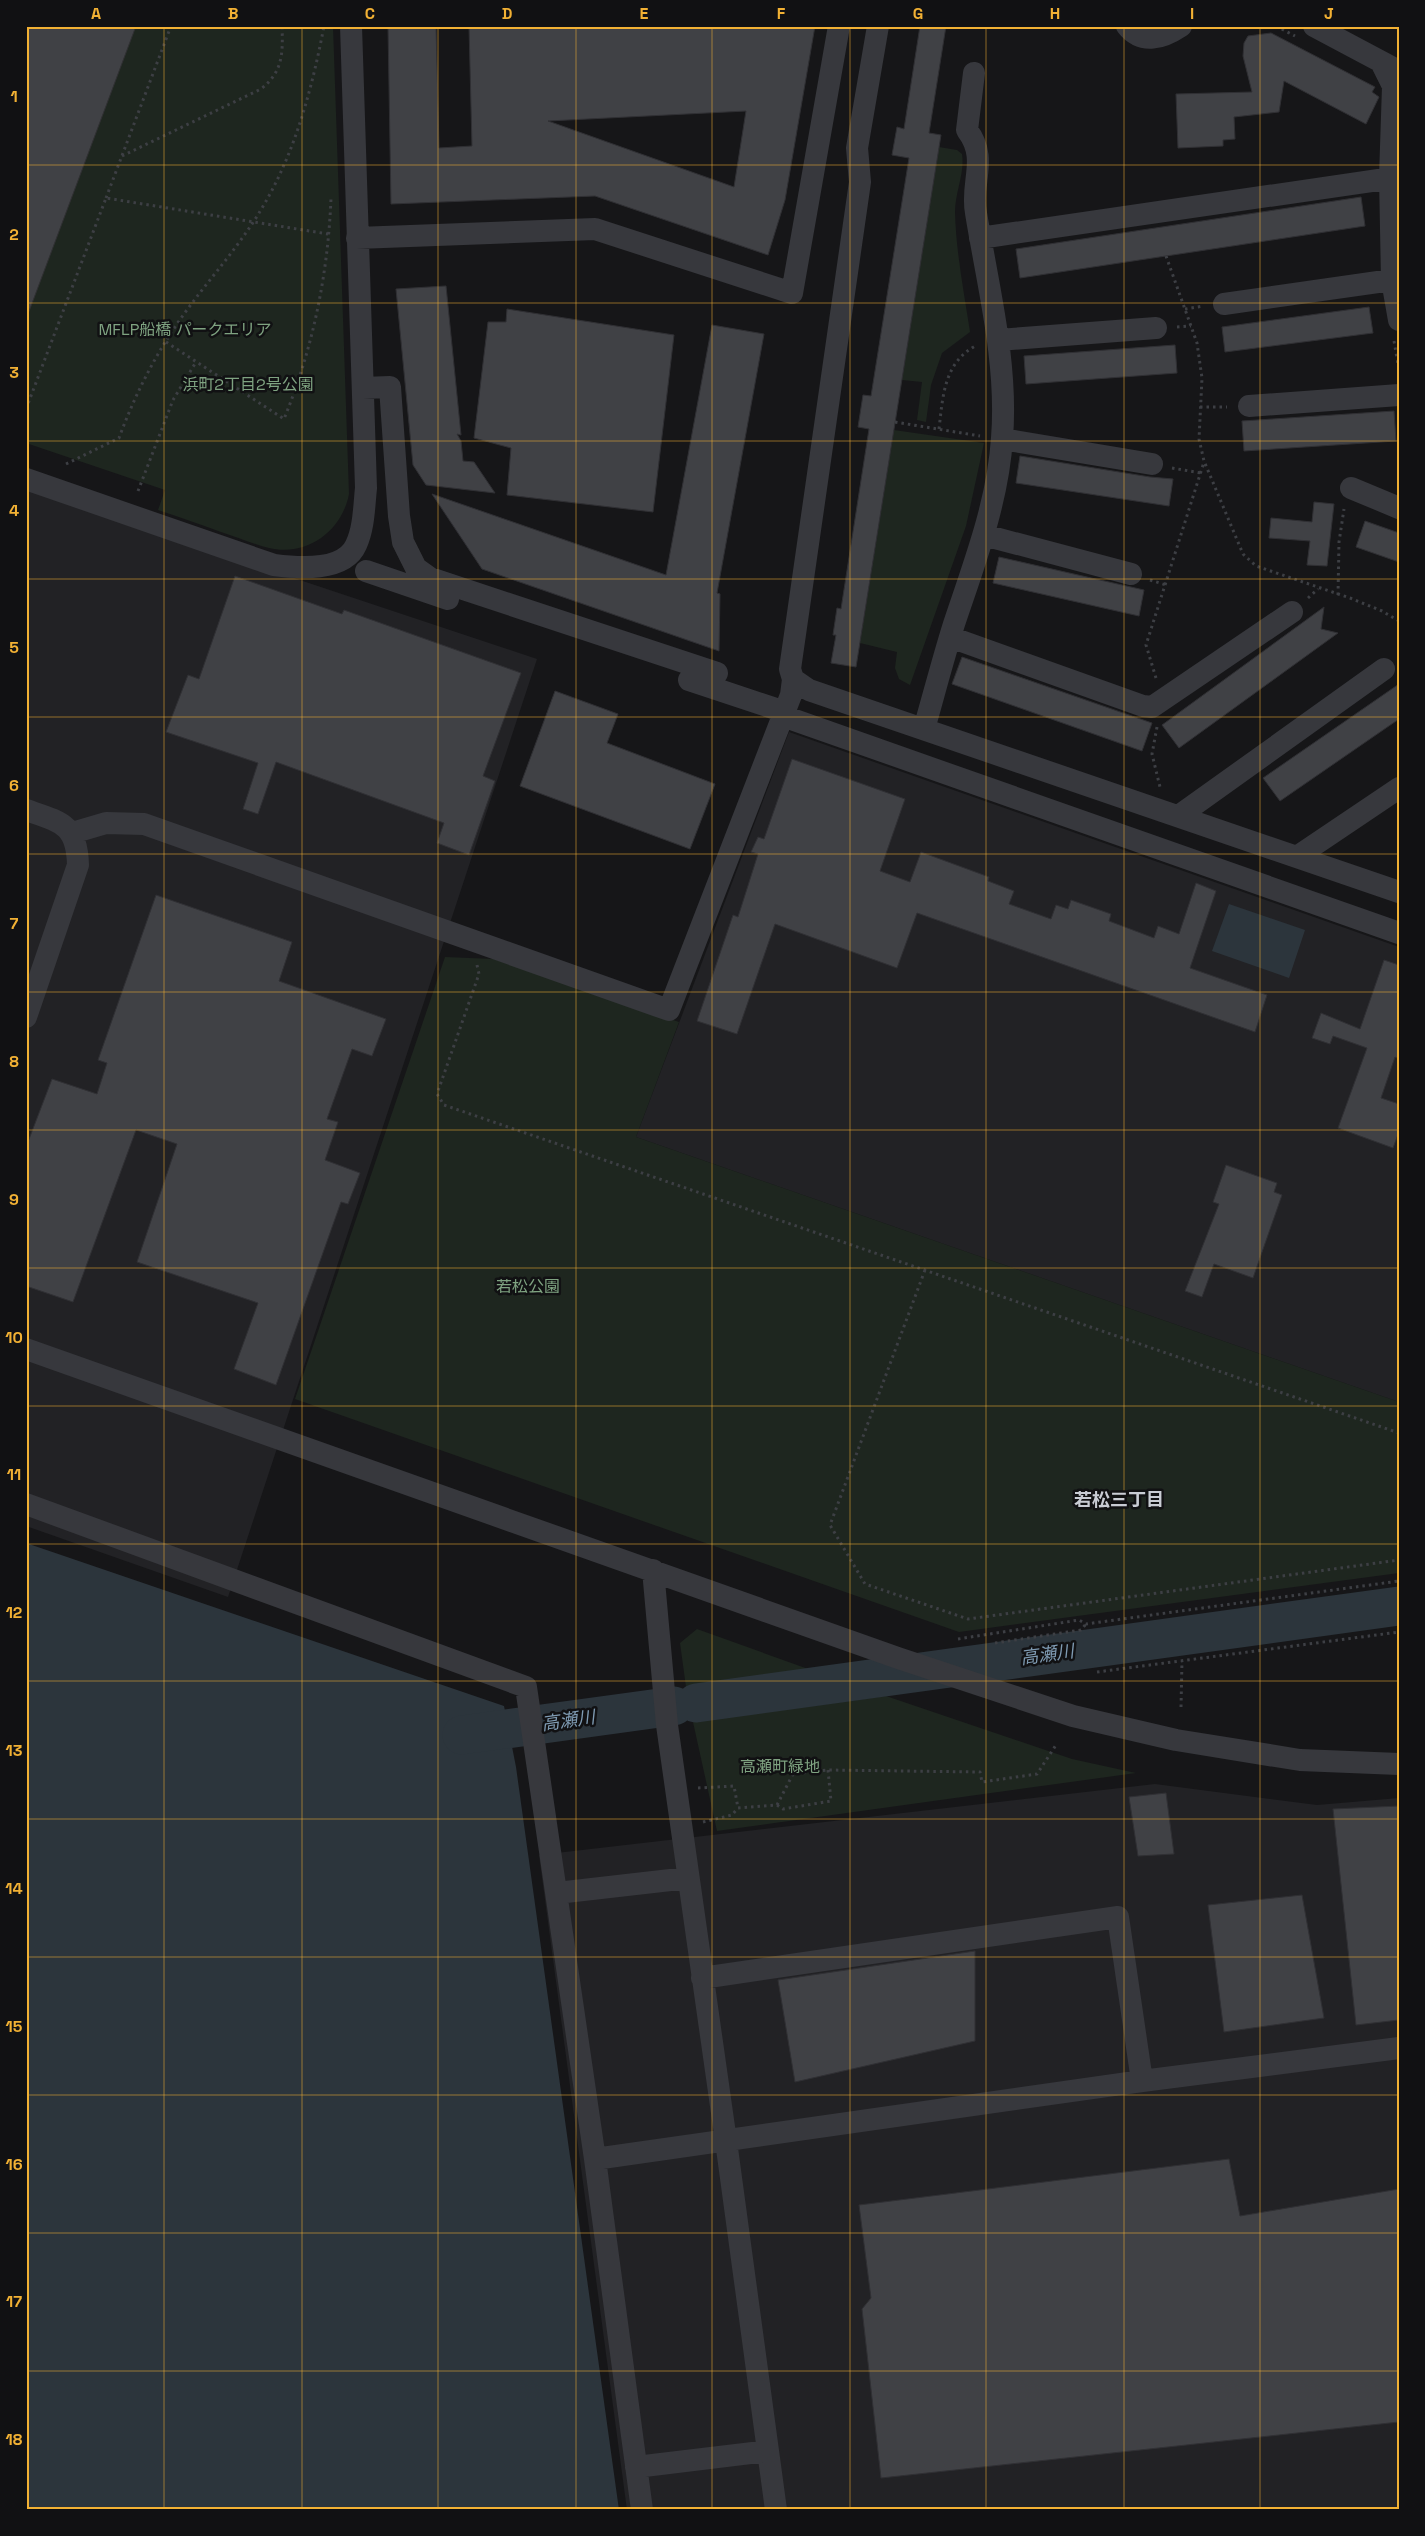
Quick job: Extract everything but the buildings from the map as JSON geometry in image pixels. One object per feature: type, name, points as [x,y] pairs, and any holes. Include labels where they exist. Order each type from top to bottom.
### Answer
[{"type":"street","points":[[26,479],[274,565],[300,569],[322,566],[342,560],[356,547],[363,524],[366,488],[351,26]]},
{"type":"street","points":[[357,238],[595,229],[792,293],[839,26]]},
{"type":"street","points":[[72,832],[106,823],[144,824],[669,1010],[792,694],[793,678],[790,669],[860,182],[857,148],[878,26]]},
{"type":"street","points":[[1127,26],[1132,34],[1149,39],[1166,36],[1180,26]]},
{"type":"street","points":[[1317,27],[1390,66],[1393,86],[1395,177],[1392,280],[1398,313]]},
{"type":"street","points":[[924,729],[950,637],[984,535],[996,486],[992,437],[1003,401],[991,340],[975,209],[979,154],[974,139],[967,130],[974,73]]},
{"type":"street","points":[[980,238],[1395,177]]},
{"type":"street","points":[[1224,304],[1392,280]]},
{"type":"street","points":[[991,340],[1156,328]]},
{"type":"street","points":[[362,388],[390,387],[399,516],[403,542],[416,568],[430,578],[717,673]]},
{"type":"street","points":[[1249,406],[1399,395]]},
{"type":"street","points":[[992,437],[1152,464]]},
{"type":"street","points":[[1351,488],[1399,508]]},
{"type":"street","points":[[984,535],[1131,574]]},
{"type":"street","points":[[366,572],[784,714],[1399,933]]},
{"type":"street","points":[[950,637],[1143,706],[1152,707],[1292,612]]},
{"type":"street","points":[[1174,813],[1384,669]]},
{"type":"street","points":[[793,678],[809,690],[1174,813],[1399,892]]},
{"type":"street","points":[[1298,856],[1399,788]]},
{"type":"street","points":[[26,810],[53,819],[72,832],[78,847],[76,873],[26,1017]]},
{"type":"street","points":[[26,1348],[898,1658],[1073,1716],[1176,1740],[1300,1760],[1399,1764]]},
{"type":"street","points":[[26,1504],[526,1687],[595,2159],[642,2510]]},
{"type":"street","points":[[653,1570],[667,1725],[776,2510]]},
{"type":"street","points":[[557,1893],[688,1878]]},
{"type":"street","points":[[702,1978],[1118,1917],[1142,2081]]},
{"type":"street","points":[[595,2159],[1142,2081],[1399,2048]]},
{"type":"street","points":[[636,2467],[768,2451]]},
{"type":"path","points":[[26,409],[171,26]]},
{"type":"path","points":[[122,156],[261,90],[273,80],[282,54],[282,26]]},
{"type":"path","points":[[66,464],[119,438],[141,384],[166,342],[254,222],[277,181],[299,128],[324,26]]},
{"type":"path","points":[[106,198],[328,234]]},
{"type":"path","points":[[166,342],[284,418],[305,358],[317,313],[331,198]]},
{"type":"path","points":[[1166,256],[1197,343],[1202,378],[1199,439],[1204,461],[1243,554],[1256,566],[1382,611],[1399,621]]},
{"type":"path","points":[[939,429],[944,386],[952,366],[962,354],[991,340]]},
{"type":"path","points":[[138,491],[173,400],[196,362]]},
{"type":"path","points":[[1200,408],[1249,406]]},
{"type":"path","points":[[895,422],[992,437]]},
{"type":"path","points":[[1174,813],[1152,754],[1163,700],[1146,646],[1204,461]]},
{"type":"path","points":[[1152,464],[1201,473]]},
{"type":"path","points":[[1338,595],[1342,515],[1351,488]]},
{"type":"path","points":[[474,958],[479,974],[437,1094],[444,1105],[1399,1433]]},
{"type":"path","points":[[925,1270],[830,1526],[865,1584],[968,1619],[1399,1560]]},
{"type":"path","points":[[995,1643],[1080,1630],[1086,1624],[1399,1582]]},
{"type":"path","points":[[958,1638],[1079,1620],[1086,1624]]},
{"type":"path","points":[[1097,1672],[1399,1632]]},
{"type":"path","points":[[1181,1707],[1182,1661]]},
{"type":"path","points":[[777,1805],[794,1774],[828,1770],[980,1772],[982,1782],[1037,1774],[1056,1745]]},
{"type":"path","points":[[703,1822],[732,1815],[738,1808],[777,1805],[783,1809],[831,1801],[828,1770]]},
{"type":"path","points":[[698,1788],[734,1786],[738,1808]]},
{"type":"shaded area","points":[[26,489],[537,659],[228,1597],[26,1526]]},
{"type":"shaded area","points":[[789,732],[1399,947],[1399,1402],[636,1137]]},
{"type":"shaded area","points":[[1229,904],[1305,930],[1289,978],[1212,951]]},
{"type":"shaded area","points":[[26,1543],[504,1706],[516,1767],[619,2510],[26,2510]]},
{"type":"shaded area","points":[[1155,1784],[1317,1805],[1399,1798],[1399,2510],[627,2510],[539,1855]]},
{"type":"green space","name":"MFLP船橋 パークエリア","points":[[26,26],[333,26],[349,494],[339,519],[331,530],[309,545],[297,549],[269,548],[158,510],[165,490],[26,443]]},
{"type":"green space","points":[[939,147],[957,150],[962,154],[963,161],[955,212],[959,257],[970,332],[942,353],[931,385],[926,422],[917,420],[922,382],[902,380]]},
{"type":"green space","points":[[894,430],[984,443],[966,526],[910,685],[899,679],[895,668],[897,652],[860,643]]},
{"type":"green space","name":"若松公園","points":[[445,957],[494,959],[679,1022],[636,1137],[1399,1402],[1399,1573],[959,1632],[295,1399]]},
{"type":"green space","points":[[697,1629],[811,1670],[686,1687],[680,1643]]},
{"type":"green space","name":"高瀬町緑地","points":[[886,1696],[1072,1759],[1136,1773],[717,1831],[693,1722]]},
{"type":"waterway","name":"高瀬川","points":[[696,1703],[1399,1606]]},
{"type":"waterway","name":"高瀬川","points":[[462,1735],[674,1706]]},
{"type":"district","name":"若松三丁目","points":[[1119,1499]]},
{"type":"park label","name":"浜町2丁目2号公園","points":[[248,384]]}]
